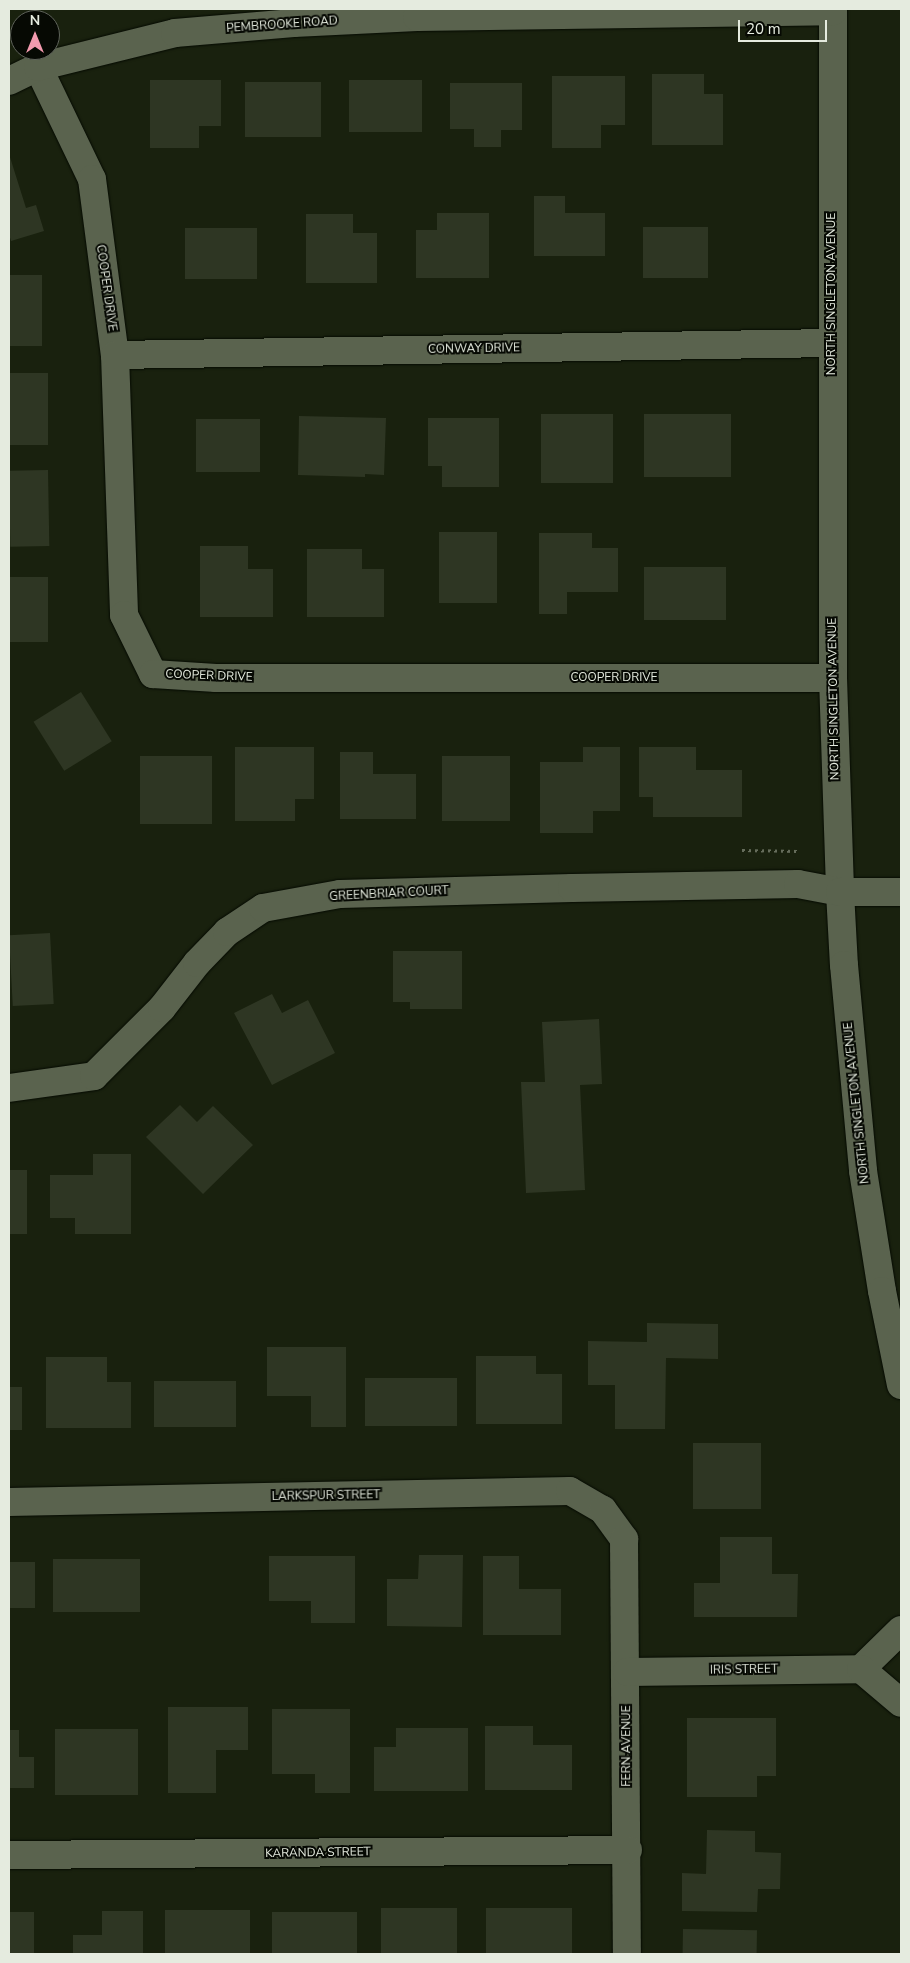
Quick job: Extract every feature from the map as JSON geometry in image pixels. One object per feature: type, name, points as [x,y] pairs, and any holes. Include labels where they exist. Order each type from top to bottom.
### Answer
[{"type":"street","name":"PEMBROOKE ROAD","points":[[9,81],[38,67],[174,33],[417,13],[833,10]]},
{"type":"street","name":"NORTH SINGLETON AVENUE","points":[[833,10],[833,678],[840,892],[844,965],[863,1171],[882,1291],[901,1385]]},
{"type":"street","name":"COOPER DRIVE","points":[[38,67],[92,179],[115,355],[124,615],[152,674],[216,678],[833,678]]},
{"type":"street","name":"CONWAY DRIVE","points":[[115,355],[832,342]]},
{"type":"street","name":"GREENBRIAR COURT","points":[[9,1088],[94,1076],[162,1008],[197,963],[227,932],[263,908],[340,894],[798,884],[840,892],[901,892]]},
{"type":"street","name":"LARKSPUR STREET","points":[[9,1502],[570,1491],[603,1510],[624,1539]]},
{"type":"street","name":"FERN AVENUE","points":[[624,1539],[627,1672],[627,1954]]},
{"type":"street","points":[[901,1630],[861,1669],[901,1703]]},
{"type":"street","name":"IRIS STREET","points":[[627,1672],[861,1669]]},
{"type":"street","name":"KARANDA STREET","points":[[9,1855],[628,1850]]},
{"type":"path","points":[[742,850],[797,851]]},
{"type":"building","points":[[652,74],[704,74],[704,94],[723,94],[723,145],[652,145]]},
{"type":"building","points":[[552,76],[625,76],[625,125],[601,125],[601,148],[552,148]]},
{"type":"building","points":[[150,80],[221,80],[221,126],[199,126],[199,148],[150,148]]},
{"type":"building","points":[[349,80],[422,80],[422,132],[349,132]]},
{"type":"building","points":[[245,82],[321,82],[321,137],[245,137]]},
{"type":"building","points":[[450,83],[522,83],[522,130],[501,130],[501,147],[474,147],[474,129],[450,129]]},
{"type":"building","points":[[9,154],[26,208],[36,205],[44,231],[11,241],[9,234]]},
{"type":"building","points":[[534,196],[565,196],[565,213],[605,213],[605,256],[534,256]]},
{"type":"building","points":[[437,213],[489,213],[489,278],[416,278],[416,230],[437,230]]},
{"type":"building","points":[[306,214],[353,214],[353,233],[377,233],[377,283],[306,283]]},
{"type":"building","points":[[643,227],[708,227],[708,278],[643,278]]},
{"type":"building","points":[[185,228],[257,228],[257,279],[185,279]]},
{"type":"building","points":[[9,275],[42,275],[42,346],[9,346]]},
{"type":"building","points":[[9,373],[48,373],[48,445],[9,445]]},
{"type":"building","points":[[541,414],[613,414],[613,483],[541,483]]},
{"type":"building","points":[[644,414],[731,414],[731,477],[644,477]]},
{"type":"building","points":[[299,416],[386,418],[384,475],[365,474],[365,477],[298,475]]},
{"type":"building","points":[[428,418],[499,418],[499,487],[442,487],[442,466],[428,466]]},
{"type":"building","points":[[196,419],[260,419],[260,472],[196,472]]},
{"type":"building","points":[[48,470],[49,546],[10,547],[9,471]]},
{"type":"building","points":[[439,532],[497,532],[497,603],[439,603]]},
{"type":"building","points":[[539,533],[592,533],[592,548],[618,548],[618,592],[567,592],[567,614],[539,614]]},
{"type":"building","points":[[200,546],[248,546],[248,569],[273,569],[273,617],[200,617]]},
{"type":"building","points":[[307,549],[362,549],[362,569],[384,569],[384,617],[307,617]]},
{"type":"building","points":[[644,567],[726,567],[726,620],[644,620]]},
{"type":"building","points":[[9,577],[48,577],[48,642],[9,642]]},
{"type":"building","points":[[81,692],[112,741],[64,771],[34,722]]},
{"type":"building","points":[[235,747],[314,747],[314,799],[295,799],[295,821],[235,821]]},
{"type":"building","points":[[583,747],[620,747],[620,811],[593,811],[593,833],[540,833],[540,762],[583,762]]},
{"type":"building","points":[[639,747],[696,747],[696,770],[742,770],[742,817],[653,817],[653,797],[639,797]]},
{"type":"building","points":[[340,752],[373,752],[373,774],[416,774],[416,819],[340,819]]},
{"type":"building","points":[[140,756],[212,756],[212,824],[140,824]]},
{"type":"building","points":[[442,756],[510,756],[510,821],[442,821]]},
{"type":"building","points":[[50,933],[54,1004],[13,1006],[9,935]]},
{"type":"building","points":[[393,951],[462,951],[462,1009],[410,1009],[410,1002],[393,1002]]},
{"type":"building","points":[[272,994],[282,1013],[308,1000],[335,1053],[272,1085],[234,1013]]},
{"type":"building","points":[[599,1019],[602,1084],[580,1085],[585,1190],[526,1193],[521,1082],[545,1082],[542,1022]]},
{"type":"building","points":[[180,1105],[197,1122],[213,1106],[253,1145],[203,1194],[146,1137]]},
{"type":"building","points":[[93,1154],[131,1154],[131,1234],[75,1234],[75,1218],[50,1218],[50,1175],[93,1175]]},
{"type":"building","points":[[9,1170],[27,1170],[27,1234],[9,1234]]},
{"type":"building","points":[[647,1323],[718,1324],[718,1359],[666,1358],[665,1429],[615,1429],[615,1385],[588,1385],[588,1341],[647,1342]]},
{"type":"building","points":[[267,1347],[346,1347],[346,1427],[311,1427],[311,1396],[267,1396]]},
{"type":"building","points":[[476,1356],[536,1356],[536,1374],[562,1374],[562,1424],[476,1424]]},
{"type":"building","points":[[46,1357],[107,1357],[107,1382],[131,1382],[131,1428],[46,1428]]},
{"type":"building","points":[[365,1378],[457,1378],[457,1426],[365,1426]]},
{"type":"building","points":[[154,1381],[236,1381],[236,1427],[154,1427]]},
{"type":"building","points":[[9,1387],[22,1387],[22,1430],[9,1430]]},
{"type":"building","points":[[693,1443],[761,1443],[761,1509],[693,1509]]},
{"type":"building","points":[[720,1537],[772,1537],[772,1574],[798,1574],[797,1617],[694,1617],[694,1583],[720,1583]]},
{"type":"building","points":[[419,1555],[463,1555],[462,1627],[387,1626],[387,1579],[418,1579]]},
{"type":"building","points":[[269,1556],[355,1556],[355,1623],[311,1623],[311,1601],[269,1601]]},
{"type":"building","points":[[483,1556],[519,1556],[519,1589],[561,1589],[561,1635],[483,1635]]},
{"type":"building","points":[[53,1559],[140,1559],[140,1612],[53,1612]]},
{"type":"building","points":[[9,1562],[35,1562],[35,1608],[9,1608]]},
{"type":"building","points":[[168,1707],[248,1707],[248,1750],[216,1750],[216,1793],[168,1793]]},
{"type":"building","points":[[272,1709],[350,1709],[350,1793],[315,1793],[315,1774],[272,1774]]},
{"type":"building","points":[[687,1718],[776,1718],[776,1776],[757,1776],[757,1797],[687,1797]]},
{"type":"building","points":[[485,1726],[533,1726],[533,1745],[572,1745],[572,1790],[485,1790]]},
{"type":"building","points":[[396,1728],[468,1728],[468,1791],[374,1791],[374,1747],[396,1747]]},
{"type":"building","points":[[55,1729],[138,1729],[138,1795],[55,1795]]},
{"type":"building","points":[[9,1730],[19,1730],[19,1757],[34,1757],[34,1788],[9,1788]]},
{"type":"building","points":[[707,1830],[755,1831],[755,1852],[781,1853],[780,1889],[758,1889],[757,1912],[682,1911],[682,1873],[706,1874]]},
{"type":"building","points":[[381,1908],[457,1908],[457,1954],[381,1954]]},
{"type":"building","points":[[486,1908],[572,1908],[572,1954],[486,1954]]},
{"type":"building","points":[[165,1910],[250,1910],[250,1954],[165,1954]]},
{"type":"building","points":[[102,1911],[143,1911],[143,1954],[73,1954],[73,1935],[102,1935]]},
{"type":"building","points":[[9,1912],[34,1912],[34,1954],[9,1954]]},
{"type":"building","points":[[272,1912],[357,1912],[357,1954],[272,1954]]},
{"type":"building","points":[[683,1929],[757,1930],[757,1954],[683,1954]]}]
